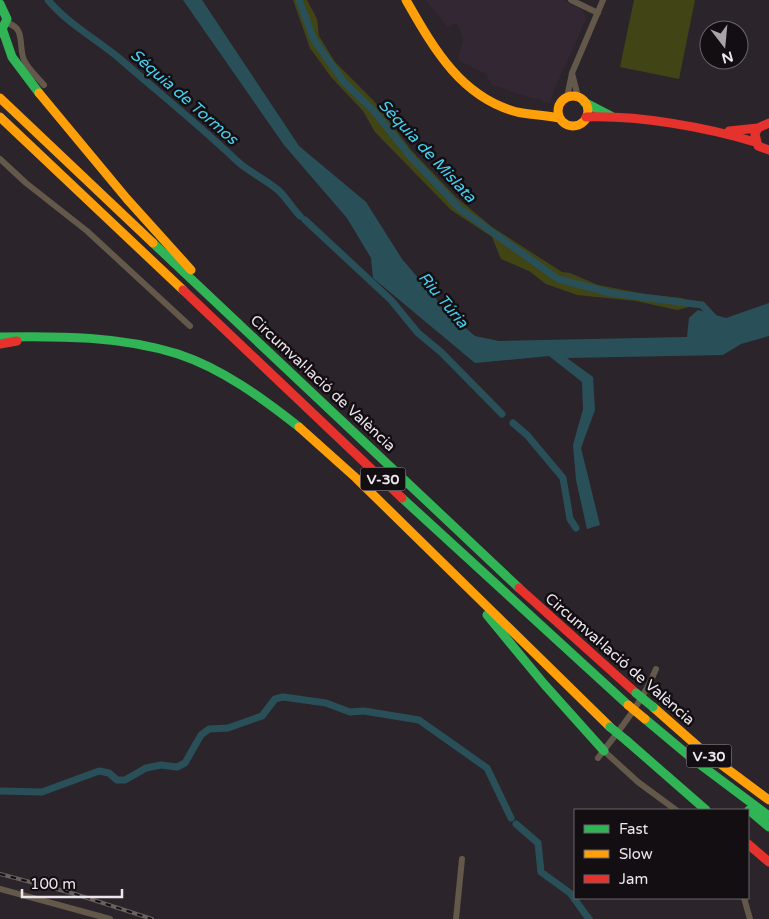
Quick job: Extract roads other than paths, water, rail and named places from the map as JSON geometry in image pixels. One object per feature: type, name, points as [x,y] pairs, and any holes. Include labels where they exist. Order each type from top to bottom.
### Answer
[{"type":"main road","points":[[406,0],[434,49],[455,77],[471,91],[517,112],[537,114],[559,113]]},
{"type":"main road","points":[[3,4],[3,29],[12,58],[42,89],[127,199],[194,273],[291,372]]},
{"type":"main road","points":[[559,113],[563,100],[568,97],[581,100],[611,116]]},
{"type":"main road","name":"Circumval·lació de València","points":[[0,98],[518,587],[703,751],[769,800]]},
{"type":"main road","points":[[559,113],[567,125],[572,126],[582,123],[586,117],[587,107],[581,100]]},
{"type":"main road","points":[[586,117],[611,116],[721,132],[755,142],[758,146],[769,150]]},
{"type":"main road","name":"Circumval·lació de València","points":[[0,117],[494,584],[628,705],[694,760],[769,816]]},
{"type":"main road","points":[[721,132],[758,128],[769,123]]},
{"type":"main road","points":[[755,142],[755,134],[758,128]]},
{"type":"main road","points":[[0,337],[87,337],[155,348],[212,369],[279,410],[358,481],[610,726],[705,809]]},
{"type":"main road","points":[[0,344],[36,337]]},
{"type":"main road","points":[[475,596],[520,655],[601,754]]},
{"type":"main road","points":[[694,760],[749,809]]},
{"type":"main road","points":[[749,809],[769,827]]},
{"type":"main road","points":[[749,845],[769,862]]},
{"type":"street","points":[[571,0],[598,13]]},
{"type":"street","points":[[568,97],[572,72],[603,0]]},
{"type":"street","points":[[3,29],[14,25],[18,29],[23,58],[42,89]]},
{"type":"street","points":[[572,72],[581,100]]},
{"type":"street","points":[[0,159],[26,183],[87,231],[190,326]]},
{"type":"street","points":[[656,669],[648,689],[635,710],[601,754],[675,809]]},
{"type":"street","points":[[456,919],[462,859]]},
{"type":"street","points":[[0,889],[110,919]]},
{"type":"street","points":[[744,899],[750,919]]},
{"type":"water","points":[[183,0],[202,0],[299,146],[366,202],[402,259],[448,313],[475,336],[499,341],[687,337],[689,318],[698,310],[726,318],[769,303],[769,336],[741,344],[723,355],[567,358],[593,377],[595,410],[581,448],[600,525],[587,529],[576,480],[573,445],[583,409],[582,382],[549,356],[475,363],[373,278],[371,258],[347,218],[284,145]]},
{"type":"waterway","name":"Séquia de Tormos","points":[[48,0],[64,16],[119,58],[242,165],[278,190],[300,216]]},
{"type":"waterway","name":"Séquia de Mislata","points":[[299,0],[314,40],[344,82],[374,111],[410,156],[460,209],[558,279],[611,293],[702,305],[716,320]]},
{"type":"waterway","name":"Séquia de Tormos","points":[[305,220],[391,300],[418,333],[441,352],[502,414]]},
{"type":"waterway","name":"Séquia de Tormos","points":[[513,423],[527,435],[563,478],[570,519],[576,528]]},
{"type":"waterway","points":[[0,791],[42,792],[99,771],[109,773],[117,780],[125,780],[146,768],[161,765],[177,767],[185,763],[201,735],[209,729],[228,728],[262,716],[275,699],[283,697],[326,703],[350,712],[364,711],[419,720],[487,768],[511,818]]},
{"type":"waterway","points":[[516,824],[538,843],[541,872],[570,893],[574,898]]},
{"type":"waterway","points":[[574,899],[589,919]]},
{"type":"railway","points":[[0,874],[75,894],[152,919]]},
{"type":"water label","name":"Riu Túria","points":[[443,300]]}]
